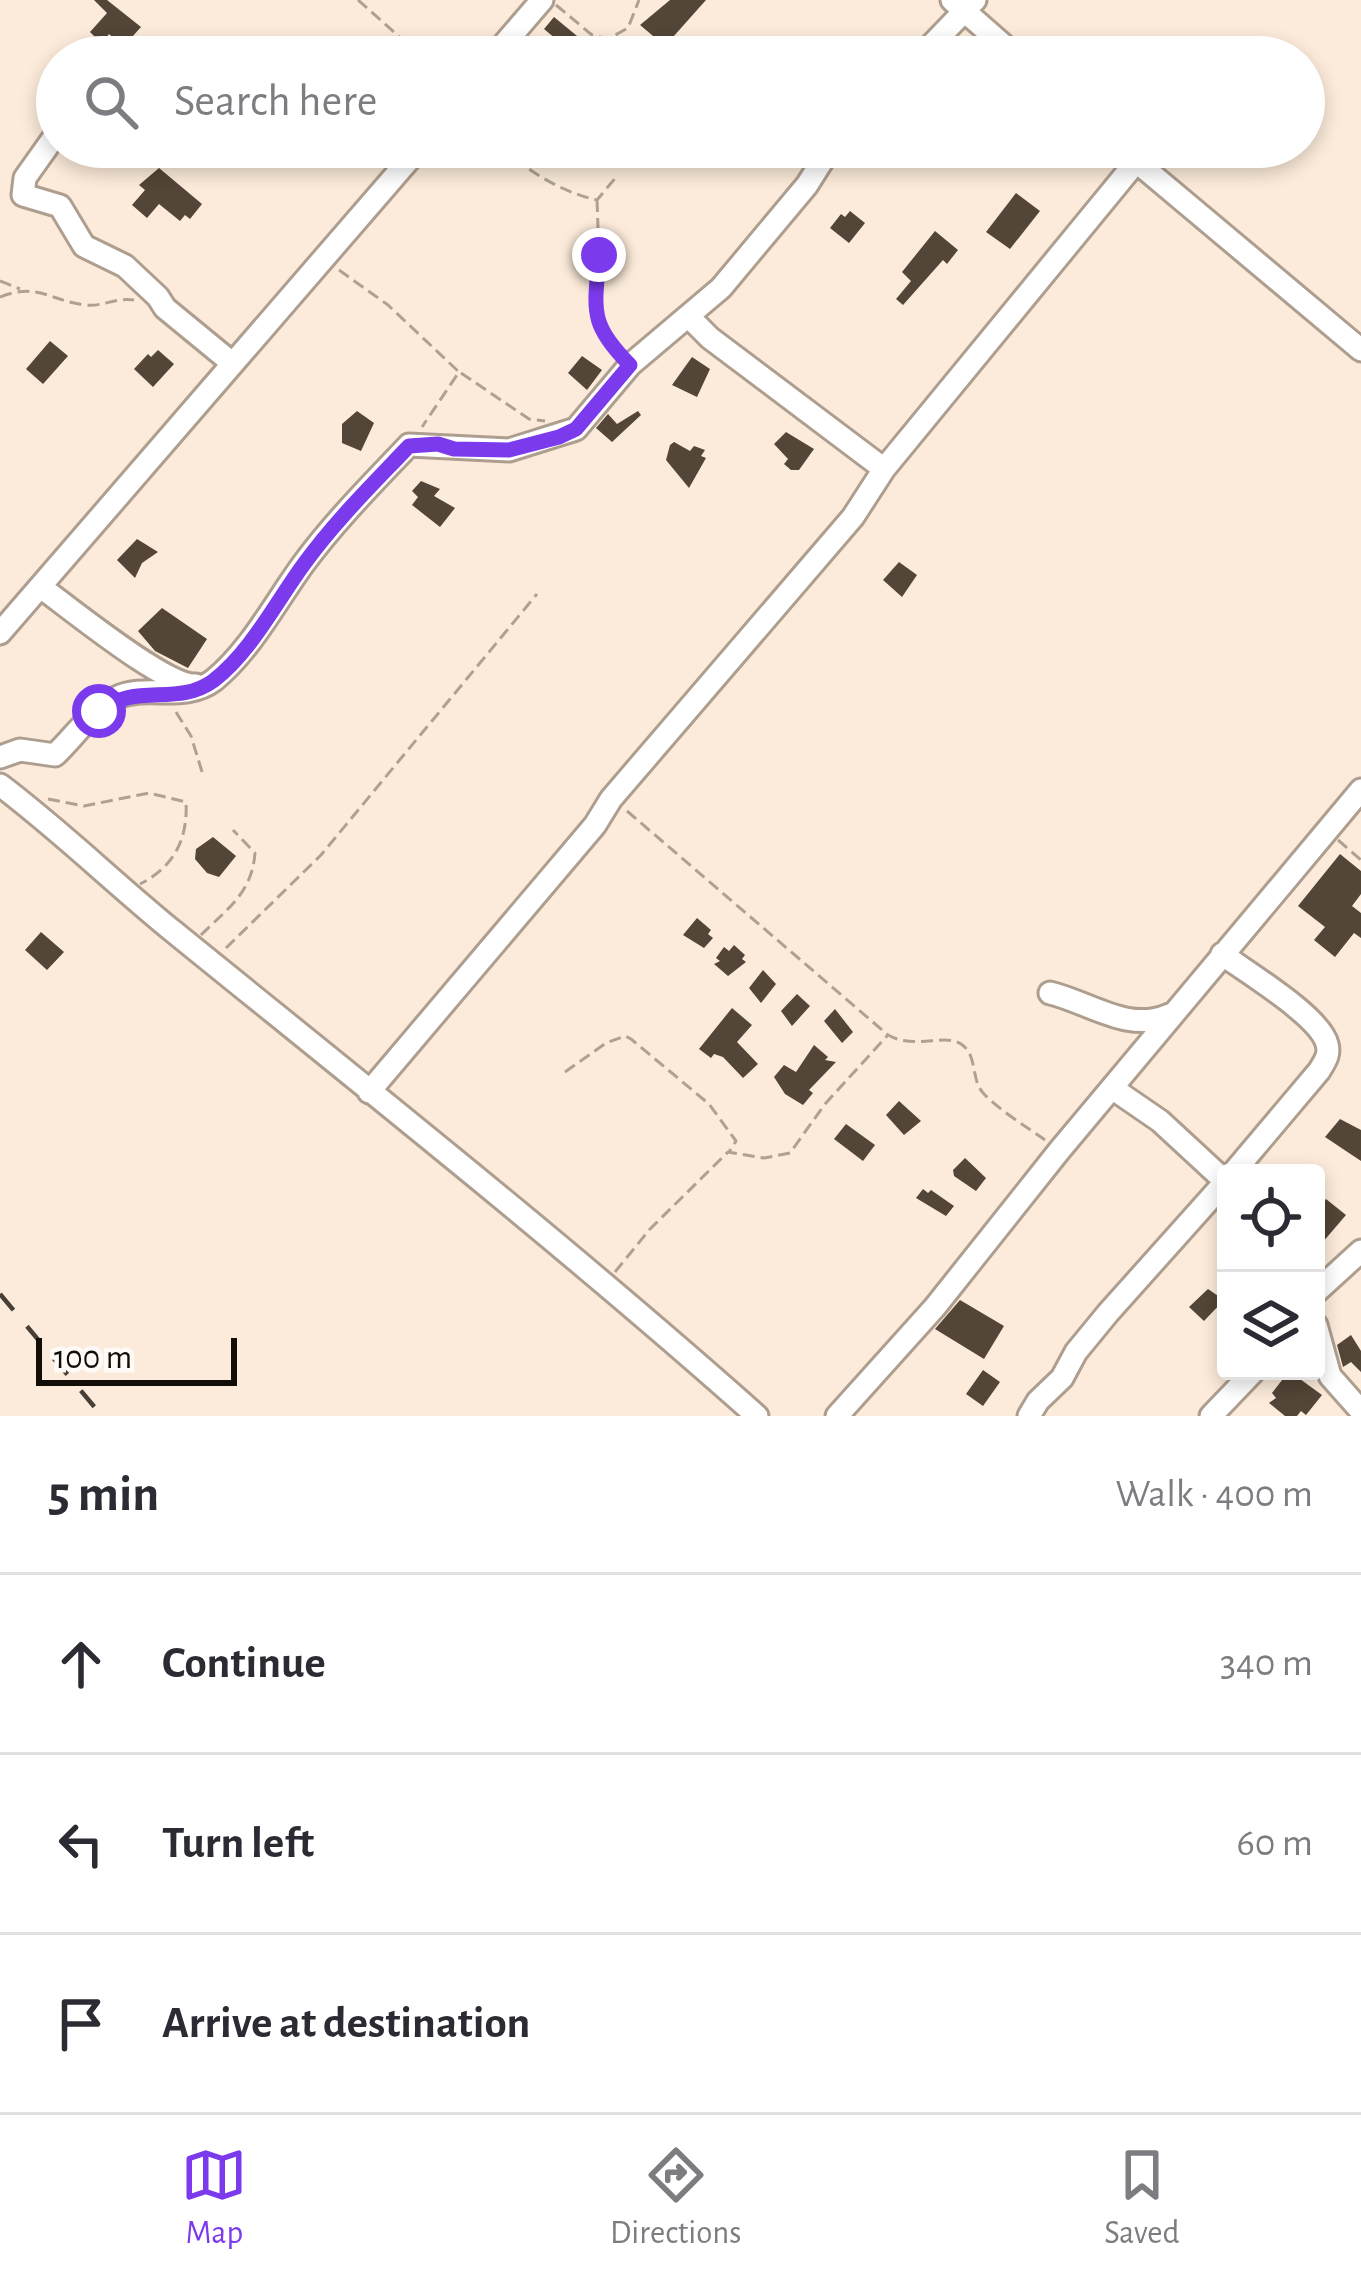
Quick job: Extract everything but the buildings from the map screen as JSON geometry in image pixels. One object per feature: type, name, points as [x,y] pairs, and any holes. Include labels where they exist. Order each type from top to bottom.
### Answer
[{"type":"street","points":[[513,36],[546,0]]},
{"type":"street","points":[[936,36],[964,4],[996,36]]},
{"type":"street","points":[[36,163],[25,178],[23,195],[60,206],[84,246],[125,266],[165,308],[232,363]]},
{"type":"street","points":[[0,634],[402,168]]},
{"type":"street","points":[[0,757],[20,750],[55,755],[115,698],[162,684],[207,685],[253,635],[318,545],[409,446],[509,450],[576,429],[630,365],[721,288],[816,168]]},
{"type":"street","points":[[369,1092],[853,517],[884,469],[1117,168]]},
{"type":"street","points":[[1145,168],[1361,350]]},
{"type":"street","points":[[688,316],[710,338],[884,469]]},
{"type":"street","points":[[42,587],[162,684]]},
{"type":"street","points":[[0,785],[369,1092],[607,1282],[757,1416]]},
{"type":"street","points":[[837,1416],[934,1307],[1059,1150],[1361,790]]},
{"type":"street","points":[[1222,954],[1313,1023],[1328,1047],[1319,1071],[1241,1164]]},
{"type":"street","points":[[1050,993],[1135,1022],[1153,1022],[1175,1012]]},
{"type":"street","points":[[1112,1088],[1160,1120],[1217,1174]]},
{"type":"street","points":[[1029,1416],[1108,1313],[1217,1192]]},
{"type":"street","points":[[1325,1284],[1361,1252]]},
{"type":"street","points":[[1325,1379],[1361,1411]]},
{"type":"street","points":[[1211,1416],[1245,1380]]},
{"type":"path","points":[[358,0],[398,36]]},
{"type":"path","points":[[546,0],[596,36]]},
{"type":"path","points":[[613,36],[628,28],[639,0]]},
{"type":"path","points":[[531,168],[560,188],[597,200]]},
{"type":"path","points":[[617,176],[597,200],[595,316],[604,335],[630,365]]},
{"type":"path","points":[[323,259],[388,305],[459,372],[529,419],[576,429]]},
{"type":"path","points":[[8,294],[0,281],[90,307],[117,299],[136,301]]},
{"type":"path","points":[[0,296],[20,289]]},
{"type":"path","points":[[409,446],[459,372]]},
{"type":"path","points":[[201,953],[242,937],[322,855],[537,594]]},
{"type":"path","points":[[162,684],[191,736],[203,775]]},
{"type":"path","points":[[46,799],[84,806],[149,793],[186,802],[185,832],[177,853],[155,877],[127,890]]},
{"type":"path","points":[[611,799],[888,1035],[918,1044],[946,1038],[961,1044],[970,1053],[980,1090],[1059,1150]]},
{"type":"path","points":[[201,953],[249,886],[255,853],[233,830]]},
{"type":"path","points":[[1328,831],[1361,860]]},
{"type":"path","points":[[728,1152],[764,1158],[790,1153],[825,1104],[888,1035]]},
{"type":"path","points":[[565,1072],[606,1043],[626,1036],[710,1104],[736,1141],[650,1229],[607,1282]]},
{"type":"railway","points":[[0,1294],[102,1416]]},
{"type":"route","points":[[99,711],[128,694],[166,695],[214,680],[270,614],[306,560],[409,446],[509,450],[576,429],[630,365],[604,335],[595,316],[599,255]]}]
